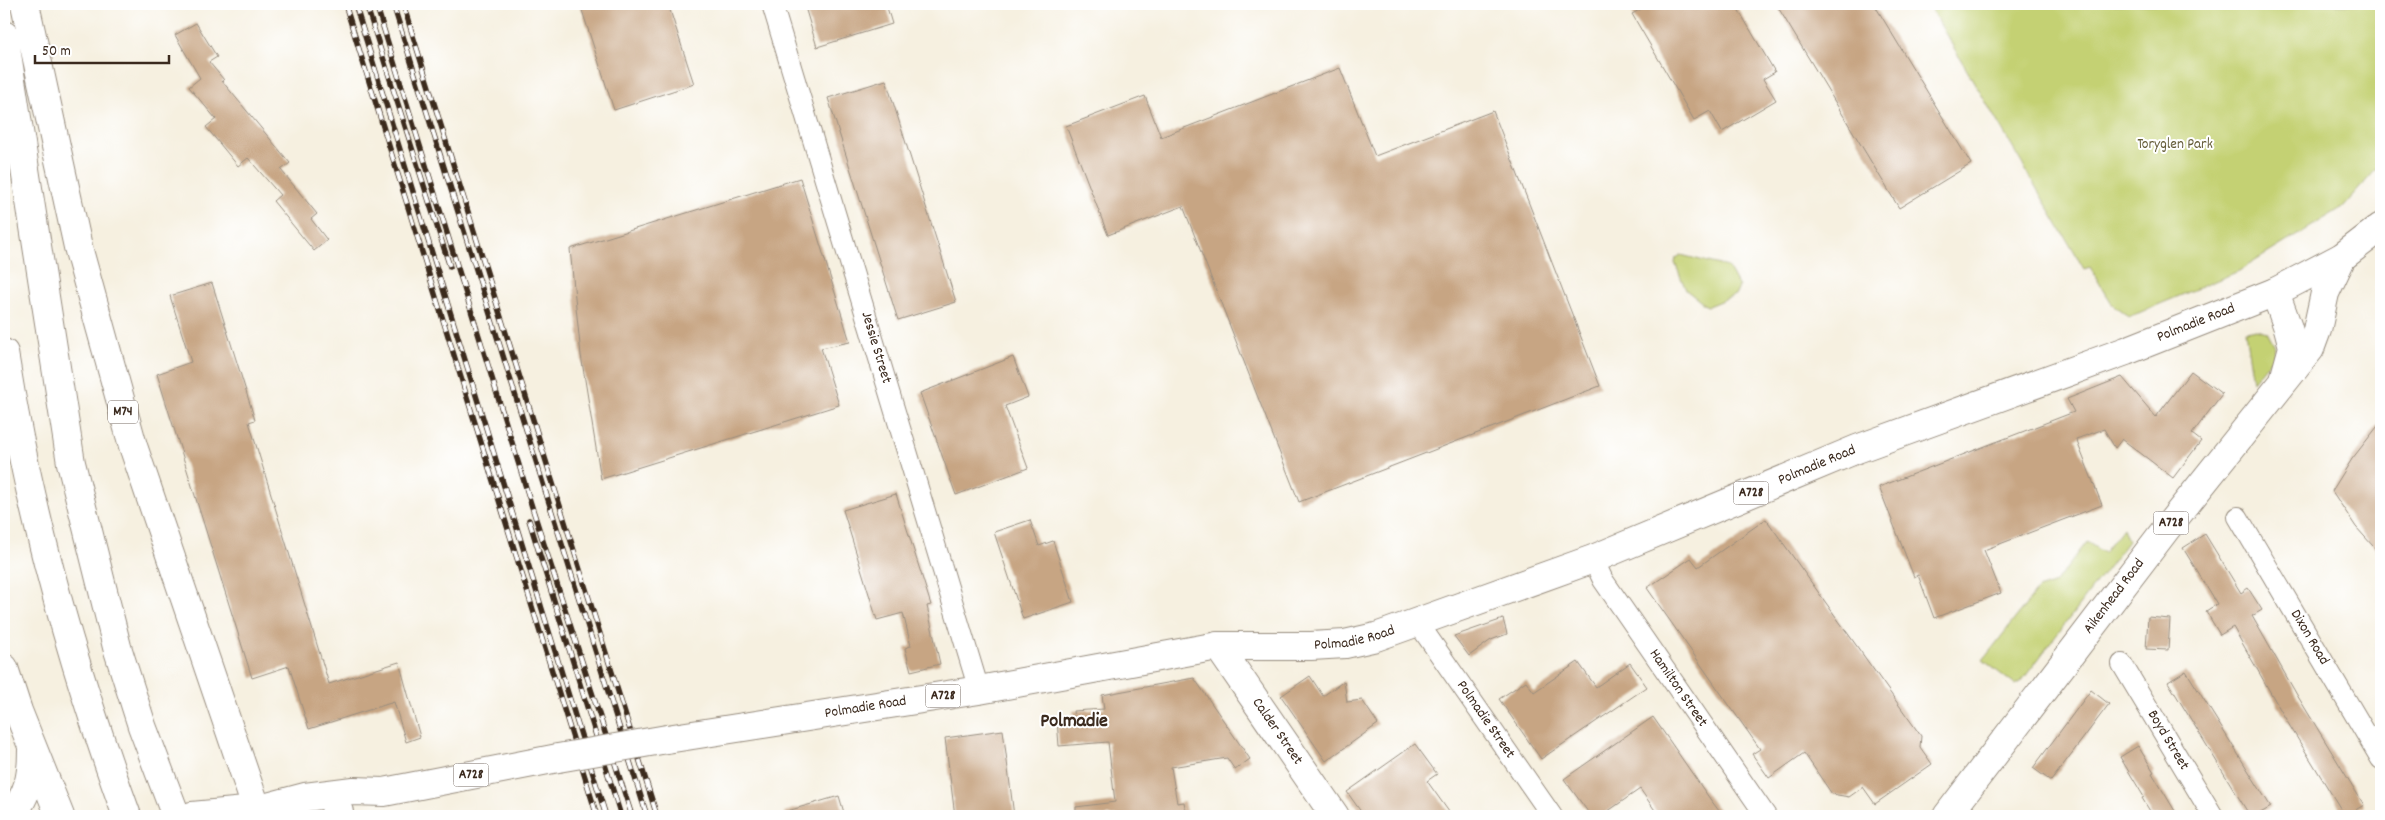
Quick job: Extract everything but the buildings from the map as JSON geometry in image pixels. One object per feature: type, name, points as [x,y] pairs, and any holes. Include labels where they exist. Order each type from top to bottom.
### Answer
[{"type":"main road","name":"M74","points":[[25,4],[78,247],[133,446],[257,813]]},
{"type":"main road","points":[[4,35],[71,463],[100,586],[142,726],[176,816]]},
{"type":"main road","name":"Aikenhead Road","points":[[2285,380],[2292,347],[2288,328],[2275,292],[2342,256],[2381,227]]},
{"type":"main road","name":"Aikenhead Road","points":[[1948,816],[2166,529],[2310,349],[2317,330],[2325,293],[2342,256]]},
{"type":"main road","name":"Polmadie Road","points":[[192,816],[257,813],[305,797],[353,791],[384,792],[558,758],[979,690],[1218,646],[1280,648],[1345,644],[1418,623],[1593,559],[1857,449],[2126,351],[2275,292]]},
{"type":"main road","points":[[4,353],[34,517],[54,592],[100,740],[127,816]]},
{"type":"main road","name":"Calder Street","points":[[1218,646],[1335,816]]},
{"type":"main road","points":[[4,668],[60,816]]},
{"type":"main road","points":[[12,816],[26,795],[32,773],[32,746]]},
{"type":"main road","name":"Polmadie Road","points":[[333,815],[357,808],[384,792]]},
{"type":"street","name":"Jessie Street","points":[[772,4],[979,690]]},
{"type":"street","name":"Dixon Road","points":[[2238,517],[2381,759]]},
{"type":"street","name":"Hamilton Street","points":[[1593,559],[1603,580],[1766,816]]},
{"type":"street","name":"Polmadie Street","points":[[1418,623],[1552,816]]},
{"type":"street","name":"Boyd Street","points":[[2122,664],[2213,816]]},
{"type":"green space","name":"Toryglen Park","points":[[1928,4],[2381,4],[2381,164],[2343,207],[2239,271],[2129,317],[2111,303],[2090,267],[2084,269]]},
{"type":"green space","points":[[1681,255],[1728,267],[1739,287],[1735,295],[1708,306],[1705,305],[1686,290],[1675,263],[1676,258]]},
{"type":"green space","points":[[2256,329],[2267,332],[2275,347],[2273,357],[2253,382],[2245,331]]},
{"type":"green space","points":[[2123,528],[2128,541],[2021,682],[2015,685],[1983,660],[2038,589],[2055,583],[2087,542],[2104,553]]},
{"type":"railway","points":[[345,4],[597,816]]},
{"type":"railway","points":[[355,4],[606,816]]},
{"type":"railway","points":[[366,4],[450,267]]},
{"type":"railway","points":[[376,4],[532,507],[632,816]]},
{"type":"railway","points":[[393,4],[647,816]]},
{"type":"railway","points":[[403,4],[657,816]]},
{"type":"railway","points":[[529,520],[621,816]]},
{"type":"district","name":"Polmadie","points":[[1074,722]]}]
